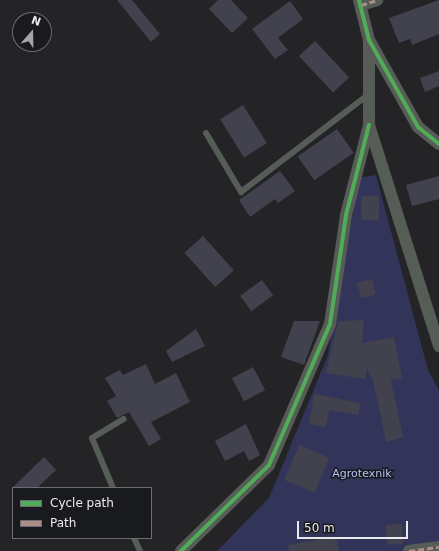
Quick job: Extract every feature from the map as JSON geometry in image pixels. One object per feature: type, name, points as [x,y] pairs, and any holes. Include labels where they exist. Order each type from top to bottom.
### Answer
[{"type":"street","points":[[181,551],[269,465],[330,324],[346,215],[369,125],[369,40],[360,3],[377,0]]},
{"type":"street","points":[[369,40],[418,127],[439,144]]},
{"type":"street","points":[[369,125],[439,346]]},
{"type":"street","points":[[409,551],[439,547]]},
{"type":"lane","points":[[206,133],[241,192],[369,94]]},
{"type":"lane","points":[[113,487],[92,438],[124,419]]},
{"type":"lane","points":[[134,539],[140,551]]},
{"type":"green space","name":"Agrotexnik","points":[[376,175],[428,370],[439,390],[439,551],[217,551],[269,498],[328,355],[359,178]]},
{"type":"building","points":[[117,0],[132,0],[160,34],[151,42]]},
{"type":"building","points":[[218,0],[231,0],[248,18],[232,33],[209,9]]},
{"type":"building","points":[[439,0],[439,34],[412,45],[410,39],[399,43],[389,18]]},
{"type":"building","points":[[290,1],[303,19],[278,38],[288,50],[275,59],[252,29]]},
{"type":"building","points":[[315,41],[349,78],[333,93],[299,56]]},
{"type":"building","points":[[439,71],[439,86],[425,92],[420,78]]},
{"type":"building","points":[[243,105],[267,143],[244,157],[220,119]]},
{"type":"building","points":[[337,129],[354,153],[314,180],[298,157]]},
{"type":"building","points":[[280,171],[295,191],[278,203],[275,199],[250,217],[239,200]]},
{"type":"building","points":[[439,176],[439,199],[412,206],[406,185]]},
{"type":"building","points":[[361,196],[379,196],[379,220],[361,220]]},
{"type":"building","points":[[203,236],[234,270],[215,287],[184,253]]},
{"type":"building","points":[[372,279],[376,295],[361,298],[357,283]]},
{"type":"building","points":[[262,280],[273,295],[251,311],[240,296]]},
{"type":"building","points":[[364,320],[362,343],[394,337],[402,378],[391,380],[403,437],[386,442],[373,380],[367,369],[365,379],[326,373],[338,321]]},
{"type":"building","points":[[294,321],[320,321],[304,365],[281,357]]},
{"type":"building","points":[[196,329],[205,346],[172,362],[166,351]]},
{"type":"building","points":[[146,364],[155,384],[176,373],[190,402],[151,422],[161,439],[149,446],[129,412],[117,418],[107,401],[116,396],[105,378],[120,370],[123,375]]},
{"type":"building","points":[[253,367],[265,390],[244,401],[232,378]]},
{"type":"building","points":[[314,394],[361,403],[358,415],[329,410],[326,427],[309,424]]},
{"type":"building","points":[[246,424],[260,455],[249,461],[244,451],[225,461],[215,441]]},
{"type":"building","points":[[299,445],[329,458],[315,493],[284,480]]},
{"type":"building","points":[[44,457],[56,470],[38,487],[13,487]]},
{"type":"building","points":[[402,524],[403,544],[387,545],[386,525]]},
{"type":"building","points":[[336,536],[339,551],[289,551],[288,545]]},
{"type":"marked path","points":[[361,5],[377,0]]},
{"type":"marked path","points":[[409,551],[439,547]]},
{"type":"cycle path","points":[[359,0],[369,40],[418,127],[439,144]]},
{"type":"cycle path","points":[[181,551],[269,465],[330,324],[346,215],[369,125]]}]
